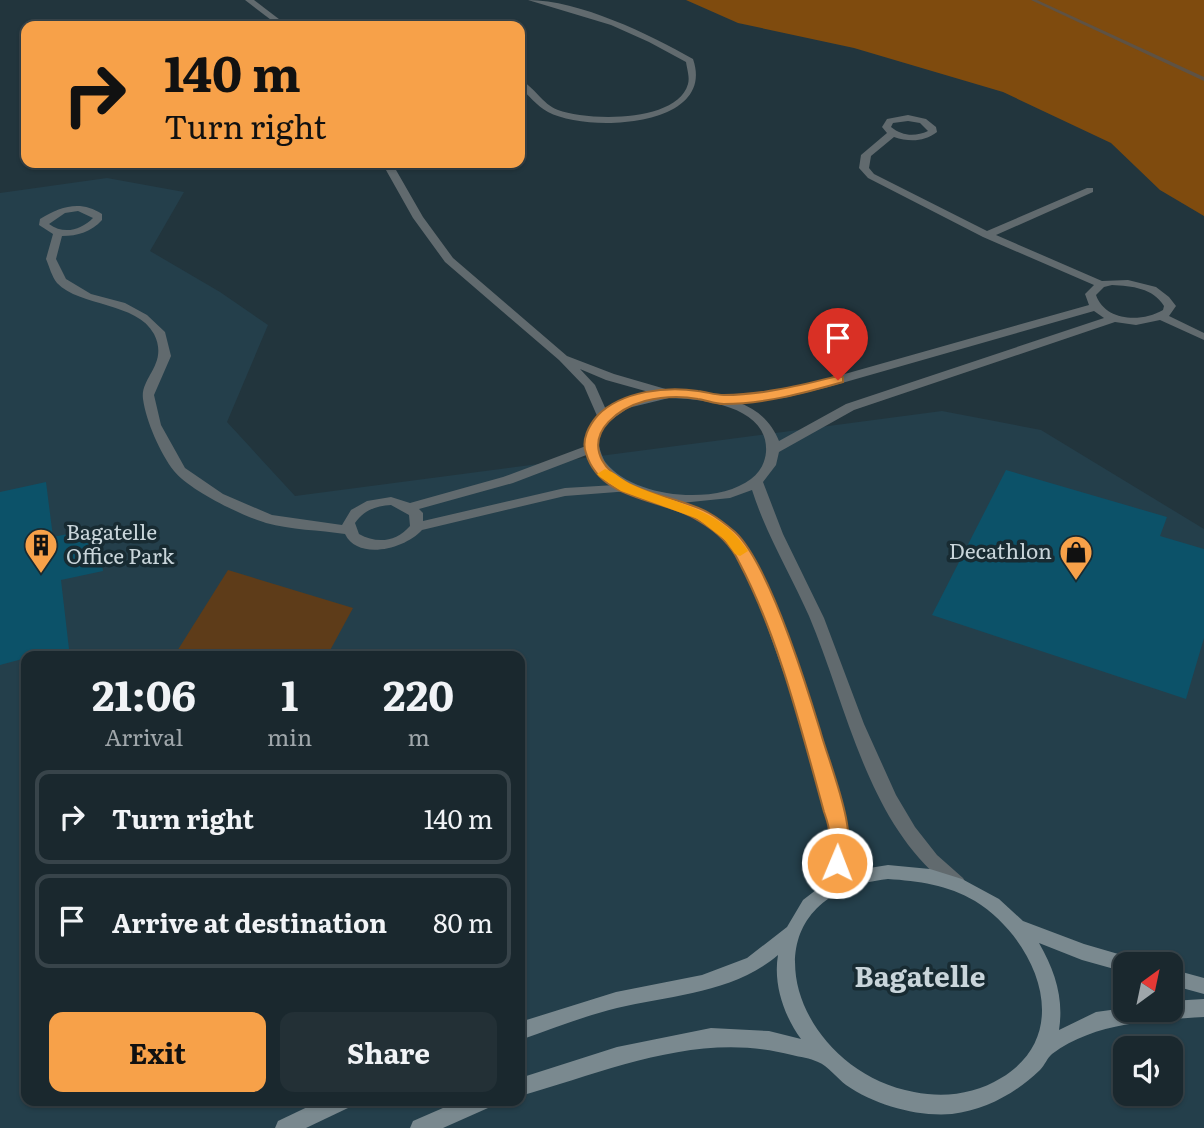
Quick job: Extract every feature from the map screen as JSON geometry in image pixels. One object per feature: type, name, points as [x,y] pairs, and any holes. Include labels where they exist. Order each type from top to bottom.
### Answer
[{"type":"main road","points":[[888,872],[924,874],[959,884],[993,903],[1020,928],[1041,959],[1051,988],[1052,1019],[1044,1048],[1026,1073],[998,1092],[966,1102],[929,1104],[892,1097],[863,1083],[822,1054],[800,1024],[787,992],[785,960],[791,933],[805,909],[826,891],[855,877],[888,872]]},
{"type":"main road","points":[[1020,928],[1082,952],[1113,961]]},
{"type":"main road","points":[[525,1029],[616,1000],[702,982],[754,964],[791,933]]},
{"type":"main road","points":[[1183,980],[1204,986]]},
{"type":"main road","points":[[1183,1009],[1204,1008]]},
{"type":"main road","points":[[1044,1048],[1096,1021],[1113,1018]]},
{"type":"main road","points":[[525,1085],[617,1056],[711,1037],[769,1040],[822,1054]]},
{"type":"main road","points":[[285,1128],[331,1106]]},
{"type":"main road","points":[[420,1128],[470,1106]]},
{"type":"street","points":[[249,0],[278,21]]},
{"type":"street","points":[[257,5],[270,0]]},
{"type":"street","points":[[525,87],[551,110],[583,120],[614,121],[657,115],[677,103],[690,90],[694,71],[690,61],[633,29],[587,13],[532,0]]},
{"type":"street","points":[[893,134],[866,155],[864,168],[871,176],[987,235],[1101,284],[1124,282],[1160,293],[1170,306],[1168,312],[1163,317],[1141,321],[1115,318],[1095,307],[1090,294],[1101,284]]},
{"type":"street","points":[[390,168],[418,218],[449,260],[563,358],[589,385],[604,418]]},
{"type":"street","points":[[987,235],[1090,190]]},
{"type":"street","points":[[79,208],[97,214],[98,218],[91,226],[76,232],[58,233],[44,225],[44,221],[54,213],[79,208]]},
{"type":"street","points":[[58,233],[51,259],[61,281],[87,296],[121,305],[143,317],[159,332],[165,356],[148,395],[155,425],[180,470],[218,497],[269,519],[349,530],[360,542],[382,545],[405,539],[417,527],[565,492],[626,488]]},
{"type":"street","points":[[722,400],[784,394],[1095,307]]},
{"type":"street","points":[[1163,317],[1204,337]]},
{"type":"street","points":[[774,449],[850,407],[1115,318]]},
{"type":"street","points":[[563,358],[610,377],[669,394]]},
{"type":"street","points":[[653,498],[685,501],[712,499],[737,492],[766,472],[774,449],[770,434],[759,420],[743,408],[696,394],[669,394],[643,397],[621,406],[604,418],[593,433],[591,449],[605,474],[626,488],[653,498],[703,516],[730,537],[746,558],[763,595],[804,708],[839,831],[837,863],[826,891]]},
{"type":"street","points":[[349,530],[352,516],[368,505],[391,501],[410,507],[508,480],[591,449]]},
{"type":"street","points":[[756,481],[764,509],[817,618],[874,768],[912,835],[942,872],[959,884]]},
{"type":"street","points":[[410,507],[418,519],[417,527]]},
{"type":"shaded area","points":[[686,0],[1204,0],[1204,216],[1160,190],[1111,143],[1003,92],[854,48],[738,23]]},
{"type":"shaded area","name":"Bagatelle","points":[[107,178],[184,192],[150,251],[220,292],[268,325],[227,422],[295,496],[942,411],[1041,430],[1204,529],[1204,1128],[0,1128],[0,193]]},
{"type":"shaded area","points":[[228,570],[353,608],[330,651],[177,651]]},
{"type":"building","name":"Decathlon","points":[[1006,470],[1167,517],[1160,536],[1204,549],[1204,638],[1186,699],[932,615]]},
{"type":"building","name":"Bagatelle Office Park","points":[[46,482],[53,537],[97,528],[103,571],[61,580],[69,649],[21,651],[21,659],[0,665],[0,492]]},
{"type":"waterway","points":[[1033,0],[1204,79]]},
{"type":"slow traffic","points":[[605,474],[626,488],[703,516],[730,537],[740,551]]},
{"type":"place","name":"Bagatelle Office Park","points":[[41,575]]},
{"type":"place","name":"Decathlon","points":[[1076,582]]},
{"type":"district","name":"Bagatelle","points":[[920,977]]},
{"type":"route","points":[[837,863],[839,831],[804,708],[763,595],[746,558],[730,537],[703,516],[626,488],[605,474],[591,449],[593,433],[604,418],[621,406],[643,397],[696,394],[722,400],[784,394],[838,380]]}]
